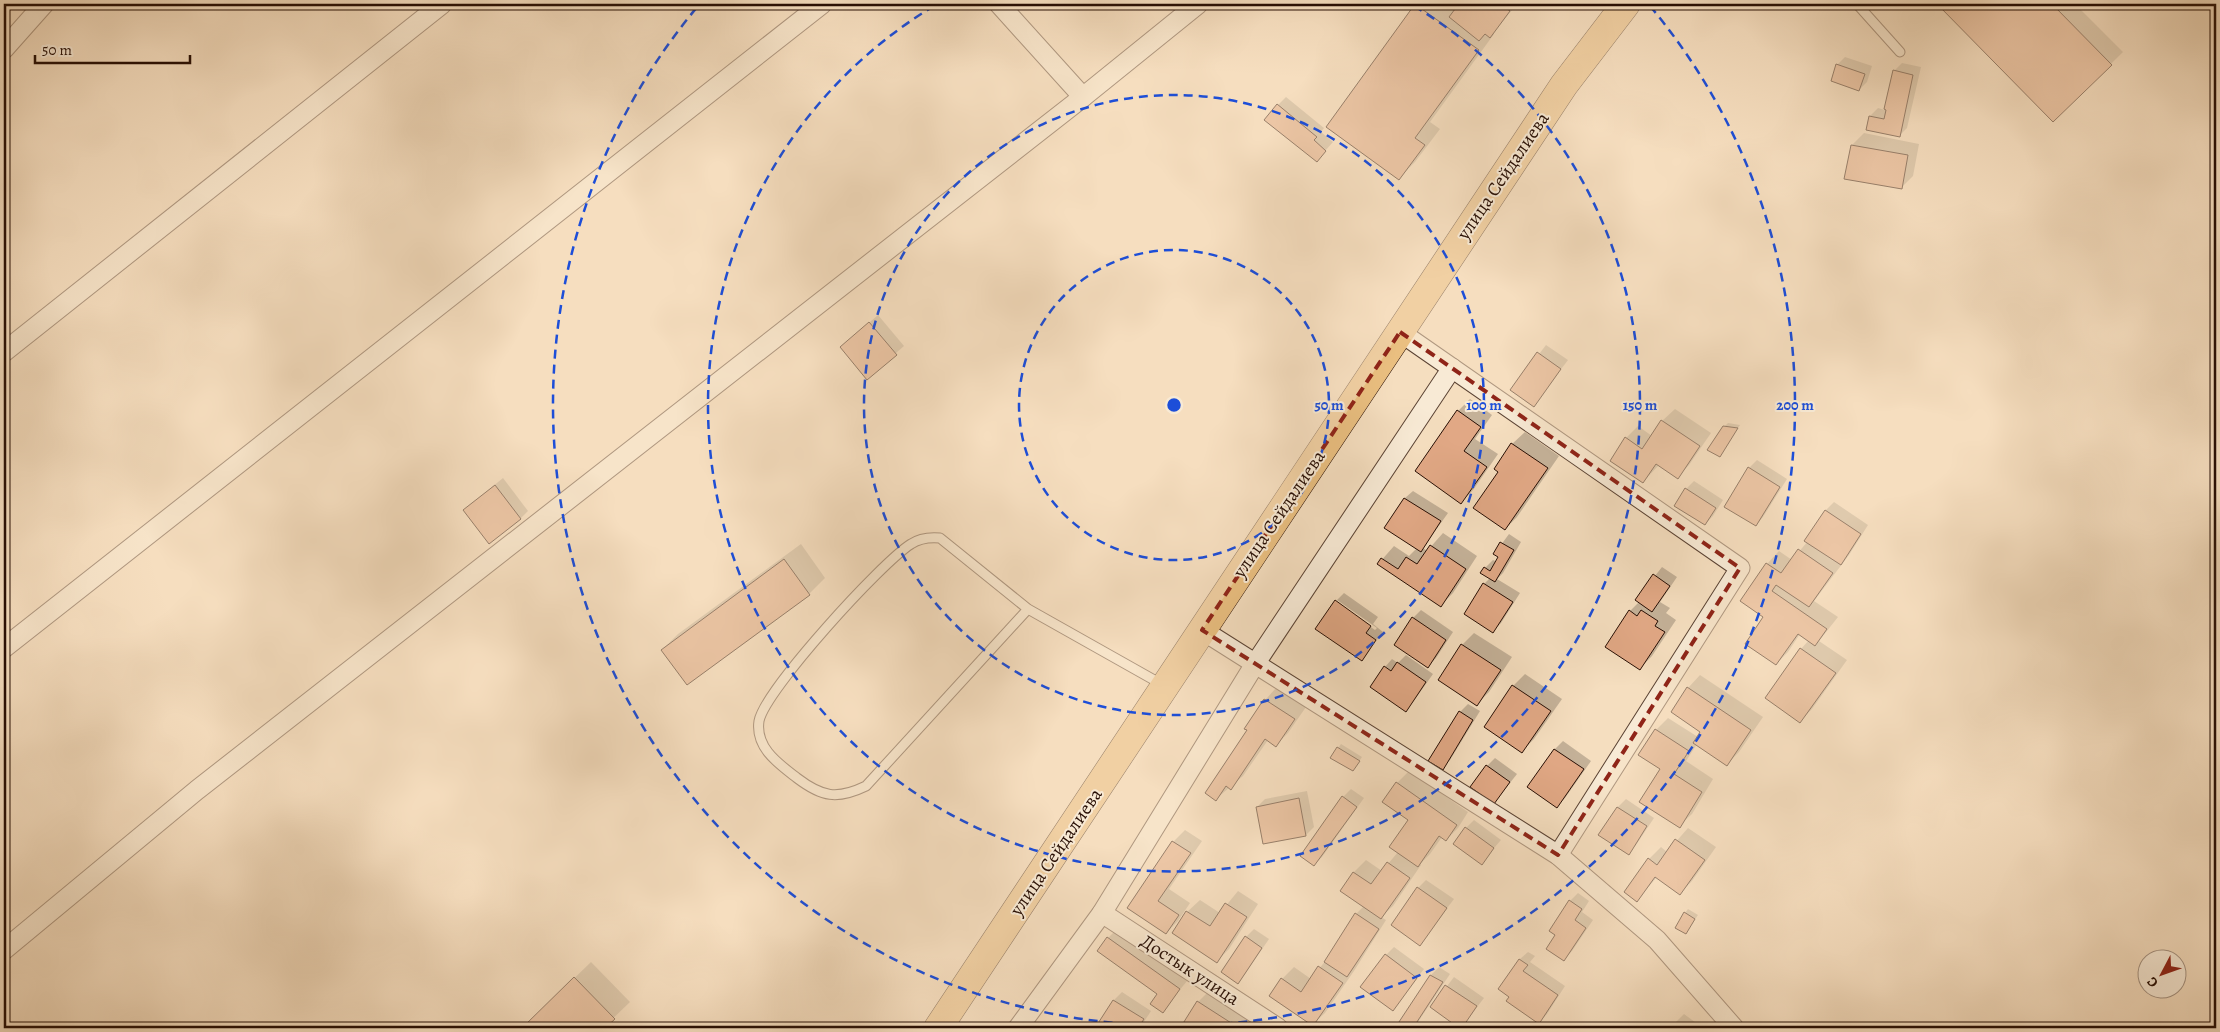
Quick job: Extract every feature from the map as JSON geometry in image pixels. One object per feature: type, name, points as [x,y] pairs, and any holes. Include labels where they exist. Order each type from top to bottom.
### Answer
[{"type":"main road","name":"улица Сейдалиева","points":[[938,1028],[1564,85],[1626,4]]},
{"type":"street","points":[[4,49],[44,4]]},
{"type":"street","points":[[4,352],[442,4]]},
{"type":"street","points":[[4,648],[822,4]]},
{"type":"street","points":[[999,4],[1083,97]]},
{"type":"street","points":[[4,950],[197,790],[1083,97],[1198,4]]},
{"type":"street","points":[[1400,332],[1740,568],[1558,855]]},
{"type":"street","points":[[1018,1028],[1102,912],[1255,664],[1452,368]]},
{"type":"street","points":[[1202,630],[1558,855],[1657,940],[1734,1028]]},
{"type":"street","name":"Достык улица","points":[[1102,912],[1278,1028]]},
{"type":"lane","points":[[1857,4],[1900,52]]},
{"type":"lane","points":[[1028,609],[866,786],[850,794],[831,796],[813,790],[771,758],[761,739],[759,722],[770,697],[793,666],[885,565],[911,543],[926,537],[940,538],[1028,609],[1165,686]]},
{"type":"highlighted area","points":[[1400,332],[1740,568],[1558,855],[1202,630]]},
{"type":"building","points":[[1415,4],[1479,50],[1415,138],[1425,145],[1399,180],[1326,127]]},
{"type":"building","points":[[1449,4],[1500,4],[1510,11],[1490,38],[1485,34],[1479,41],[1449,17],[1455,9]]},
{"type":"building","points":[[1937,4],[2052,4],[2112,65],[2053,122]]},
{"type":"building","points":[[1836,64],[1865,74],[1859,91],[1831,81]]},
{"type":"building","points":[[1893,70],[1913,75],[1900,137],[1866,130],[1869,116],[1884,119],[1886,110],[1884,109]]},
{"type":"building","points":[[1277,104],[1317,137],[1314,140],[1326,151],[1317,162],[1264,120]]},
{"type":"building","points":[[1851,145],[1908,155],[1902,189],[1844,179]]},
{"type":"building","points":[[869,322],[897,355],[867,380],[840,347]]},
{"type":"building","points":[[1537,352],[1561,369],[1534,407],[1510,390]]},
{"type":"building","points":[[1457,410],[1481,427],[1464,451],[1487,467],[1461,504],[1415,471]]},
{"type":"building","points":[[1661,420],[1700,446],[1678,479],[1656,464],[1643,483],[1610,461],[1625,437],[1642,449]]},
{"type":"building","points":[[1723,426],[1738,428],[1720,457],[1707,450]]},
{"type":"building","points":[[1511,443],[1548,468],[1505,530],[1473,508],[1498,472],[1494,469]]},
{"type":"building","points":[[1748,467],[1780,487],[1756,526],[1724,507]]},
{"type":"building","points":[[495,485],[521,519],[489,544],[463,510]]},
{"type":"building","points":[[1685,488],[1716,508],[1705,525],[1674,506]]},
{"type":"building","points":[[1404,498],[1441,521],[1421,552],[1384,528]]},
{"type":"building","points":[[1825,510],[1861,534],[1841,565],[1804,541]]},
{"type":"building","points":[[1500,542],[1514,550],[1495,582],[1480,573],[1484,567],[1490,571],[1498,557],[1493,554]]},
{"type":"building","points":[[1430,545],[1466,569],[1441,607],[1377,564],[1381,558],[1398,569],[1406,557],[1417,564]]},
{"type":"building","points":[[1798,549],[1833,573],[1809,607],[1776,585],[1772,591],[1827,629],[1815,646],[1798,634],[1776,665],[1745,644],[1763,617],[1740,601],[1766,563],[1781,573]]},
{"type":"building","points":[[784,559],[810,595],[687,685],[661,650]]},
{"type":"building","points":[[1653,574],[1670,586],[1652,612],[1635,600]]},
{"type":"building","points":[[1483,583],[1513,602],[1493,633],[1464,614]]},
{"type":"building","points":[[1335,600],[1371,626],[1366,633],[1376,640],[1362,661],[1315,629]]},
{"type":"building","points":[[1629,610],[1637,616],[1641,610],[1658,621],[1655,626],[1665,632],[1640,670],[1605,647]]},
{"type":"building","points":[[1412,617],[1446,640],[1428,668],[1394,645]]},
{"type":"building","points":[[1461,644],[1501,670],[1477,706],[1438,680]]},
{"type":"building","points":[[1800,648],[1836,673],[1800,723],[1765,698]]},
{"type":"building","points":[[1397,662],[1426,682],[1406,712],[1370,687],[1384,666],[1391,671]]},
{"type":"building","points":[[1512,685],[1551,711],[1522,753],[1484,727]]},
{"type":"building","points":[[1687,687],[1751,730],[1727,766],[1693,743],[1700,732],[1671,712]]},
{"type":"building","points":[[1264,699],[1295,719],[1276,747],[1265,739],[1231,790],[1226,786],[1216,801],[1205,793],[1247,730],[1244,729]]},
{"type":"building","points":[[1459,711],[1473,720],[1443,770],[1428,761]]},
{"type":"building","points":[[1655,729],[1689,751],[1674,774],[1702,792],[1680,828],[1639,802],[1660,769],[1638,755]]},
{"type":"building","points":[[1337,747],[1360,761],[1353,771],[1330,758]]},
{"type":"building","points":[[1554,749],[1584,769],[1557,808],[1527,787]]},
{"type":"building","points":[[1486,765],[1510,782],[1494,804],[1470,787]]},
{"type":"building","points":[[1396,782],[1457,825],[1446,841],[1439,836],[1418,867],[1389,847],[1408,820],[1382,802]]},
{"type":"building","points":[[1342,796],[1357,807],[1314,866],[1300,856]]},
{"type":"building","points":[[1299,798],[1306,836],[1263,844],[1256,807]]},
{"type":"building","points":[[1617,807],[1647,826],[1629,855],[1598,835]]},
{"type":"building","points":[[1465,827],[1494,848],[1482,865],[1453,844]]},
{"type":"building","points":[[1675,839],[1705,860],[1680,895],[1655,877],[1637,902],[1624,892],[1648,858],[1657,865]]},
{"type":"building","points":[[1172,841],[1191,853],[1158,901],[1179,915],[1166,934],[1127,908]]},
{"type":"building","points":[[1387,862],[1410,878],[1381,919],[1340,891],[1353,872],[1371,884]]},
{"type":"building","points":[[1417,887],[1447,908],[1420,946],[1391,925]]},
{"type":"building","points":[[1569,900],[1582,909],[1575,920],[1586,928],[1564,961],[1546,949],[1555,935],[1549,931]]},
{"type":"building","points":[[1225,903],[1247,917],[1217,963],[1172,933],[1186,911],[1210,926]]},
{"type":"building","points":[[1684,912],[1695,919],[1686,934],[1675,928]]},
{"type":"building","points":[[1355,913],[1379,929],[1347,977],[1324,962]]},
{"type":"building","points":[[1245,936],[1262,948],[1238,984],[1221,972]]},
{"type":"building","points":[[1107,937],[1180,989],[1163,1013],[1150,1004],[1157,994],[1097,951]]},
{"type":"building","points":[[1385,954],[1417,978],[1393,1011],[1360,987]]},
{"type":"building","points":[[1519,959],[1528,965],[1523,971],[1558,995],[1539,1024],[1506,1001],[1509,997],[1498,989]]},
{"type":"building","points":[[1318,966],[1343,983],[1313,1026],[1269,996],[1281,978],[1301,992]]},
{"type":"building","points":[[1430,975],[1443,982],[1413,1028],[1395,1028]]},
{"type":"building","points":[[574,977],[615,1019],[605,1028],[522,1028]]},
{"type":"building","points":[[1445,985],[1477,1006],[1462,1028],[1459,1028],[1430,1007]]},
{"type":"building","points":[[1113,1000],[1144,1019],[1138,1028],[1095,1028]]},
{"type":"building","points":[[1197,1001],[1239,1028],[1186,1028],[1182,1025]]}]
